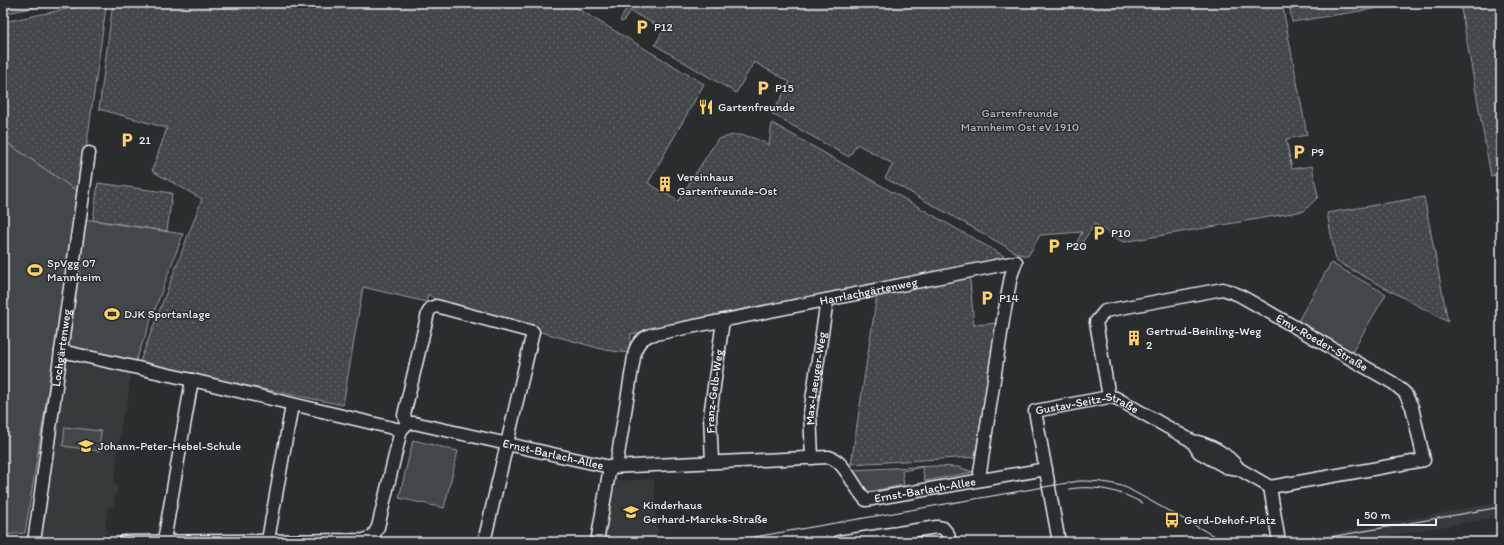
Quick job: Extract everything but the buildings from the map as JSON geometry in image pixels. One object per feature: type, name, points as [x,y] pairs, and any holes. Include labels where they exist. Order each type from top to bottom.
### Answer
[{"type":"street","name":"Lochgärtenweg","points":[[34,542],[89,153]]},
{"type":"street","name":"Harrlachgärtenweg","points":[[597,542],[635,351],[638,343],[650,335],[1016,262],[1011,276],[1003,320],[980,472]]},
{"type":"street","name":"Emy-Roeder-Straße","points":[[1109,397],[1096,322],[1105,311],[1223,289],[1239,295],[1311,336],[1393,383],[1405,393],[1412,407],[1424,460],[1270,487]]},
{"type":"street","name":"Max-Laeuger-Weg","points":[[812,458],[810,413],[827,300]]},
{"type":"street","points":[[124,542],[364,540],[374,536],[378,527],[404,427],[404,414],[428,313],[431,308],[436,306],[534,332],[484,542]]},
{"type":"street","name":"Franz-Gelb-Weg","points":[[712,462],[710,416],[723,320]]},
{"type":"street","name":"Ernst-Barlach-Allee","points":[[61,351],[192,380],[292,405],[404,427],[414,423],[613,467],[829,457],[839,462],[859,494],[866,500],[1046,469]]},
{"type":"street","points":[[164,541],[192,380]]},
{"type":"street","name":"Gustav-Seitz-Straße","points":[[1059,542],[1035,411],[1109,397],[1116,398],[1192,441],[1204,443],[1231,459],[1238,469],[1270,487]]},
{"type":"street","points":[[268,540],[292,405]]},
{"type":"street","points":[[1270,487],[1279,542]]},
{"type":"street","points":[[839,542],[855,541],[937,527],[943,528],[948,534],[950,542]]},
{"type":"shaded area","name":"Johann-Peter-Hebel-Schule","points":[[66,362],[131,372],[126,411],[123,411],[114,482],[117,488],[113,506],[108,510],[105,524],[108,532],[100,536],[99,542],[45,542],[39,540]]},
{"type":"shaded area","name":"Kinderhaus Gerhard-Marcks-Straße","points":[[654,479],[658,542],[601,542],[610,481]]},
{"type":"shaded area","points":[[1501,502],[1501,516],[1487,519],[1354,542],[1294,541]]},
{"type":"green space","points":[[28,3],[55,3],[3,14],[3,8]]},
{"type":"green space","points":[[96,3],[103,3],[106,7],[80,193],[3,140],[3,22]]},
{"type":"green space","points":[[115,3],[568,3],[704,84],[648,183],[678,201],[717,140],[724,137],[743,135],[769,145],[772,123],[1004,256],[1004,262],[969,270],[974,325],[997,323],[975,457],[851,464],[878,288],[631,334],[629,353],[605,350],[441,304],[428,294],[426,302],[363,287],[343,405],[139,364],[202,199],[152,171],[167,128],[99,109],[112,10]]},
{"type":"green space","name":"Gartenfreunde Mannheim Ost eV 1910","points":[[615,3],[1282,3],[1307,135],[1286,139],[1292,169],[1312,166],[1318,197],[1304,211],[1123,242],[1095,224],[1081,244],[1077,242],[1082,232],[1040,235],[1028,256],[1019,254],[885,178],[893,164],[857,144],[849,157],[772,114],[790,82],[754,62],[736,93],[655,45],[664,29],[630,11],[623,22],[620,21],[626,9]]},
{"type":"green space","points":[[1289,3],[1410,3],[1292,22]]},
{"type":"green space","points":[[1460,3],[1501,3],[1501,174],[1491,176]]},
{"type":"green space","name":"SpVgg 07 Mannheim","points":[[3,140],[80,193],[25,533],[3,535]]},
{"type":"green space","points":[[98,183],[172,193],[167,231],[93,220]]},
{"type":"green space","points":[[1424,197],[1448,322],[1336,261],[1327,213]]},
{"type":"green space","name":"DJK Sportanlage","points":[[84,219],[183,234],[135,363],[72,349],[66,341]]},
{"type":"green space","points":[[1331,263],[1386,294],[1352,352],[1298,321]]},
{"type":"green space","points":[[65,427],[101,431],[99,451],[63,446]]},
{"type":"green space","points":[[413,440],[458,451],[444,508],[399,498]]},
{"type":"green space","points":[[935,466],[958,467],[973,472],[925,481],[922,467],[902,471],[904,485],[866,492],[852,470]]},
{"type":"tram line","points":[[725,542],[1079,481],[1104,482],[1127,488],[1225,542]]},
{"type":"tram line","points":[[1069,489],[1097,488],[1115,492],[1142,503]]},
{"type":"tram line","points":[[1302,542],[1501,507]]},
{"type":"place","name":"P12","points":[[642,27]]},
{"type":"place","name":"P15","points":[[763,88]]},
{"type":"place","name":"Gartenfreunde","points":[[706,107]]},
{"type":"place","name":"21","points":[[127,140]]},
{"type":"place","name":"P9","points":[[1299,152]]},
{"type":"place","name":"Vereinhaus Gartenfreunde-Ost","points":[[665,184]]},
{"type":"place","name":"P10","points":[[1099,233]]},
{"type":"place","name":"P20","points":[[1054,246]]},
{"type":"place","name":"SpVgg 07 Mannheim","points":[[35,270]]},
{"type":"place","name":"P14","points":[[987,298]]},
{"type":"place","name":"DJK Sportanlage","points":[[112,314]]},
{"type":"place","name":"Gertrud-Beinling-Weg 2","points":[[1134,338]]},
{"type":"place","name":"Johann-Peter-Hebel-Schule","points":[[86,446]]},
{"type":"place","name":"Kinderhaus Gerhard-Marcks-Straße","points":[[631,512]]},
{"type":"place","name":"Gerd-Dehof-Platz","points":[[1172,520]]}]
